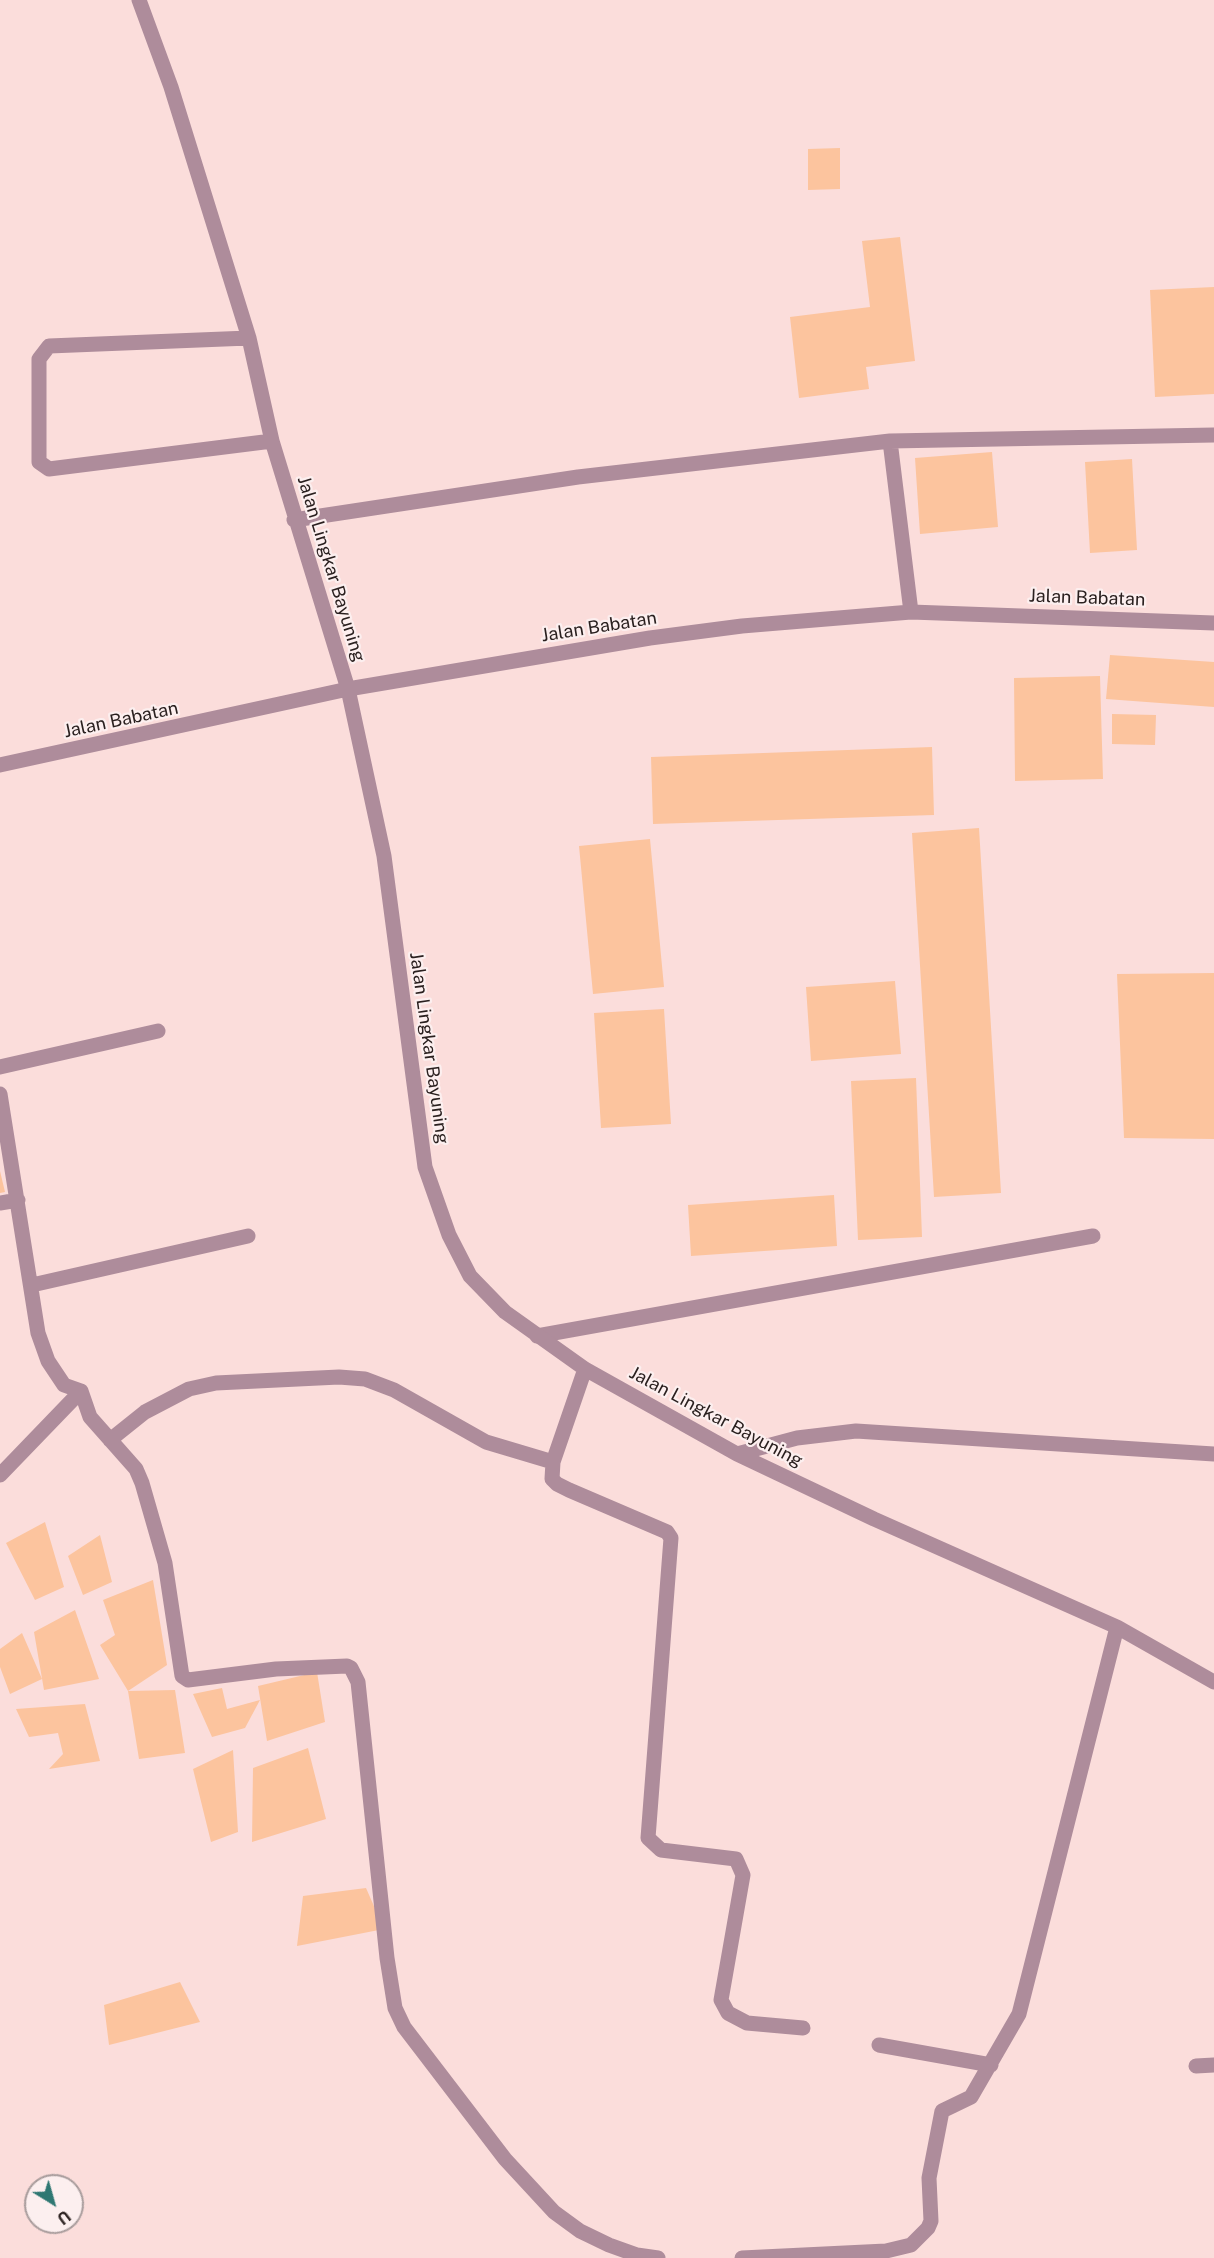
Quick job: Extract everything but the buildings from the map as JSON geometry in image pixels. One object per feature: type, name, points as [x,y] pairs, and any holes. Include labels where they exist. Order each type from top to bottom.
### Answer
[{"type":"street","name":"Jalan Lingkar Bayuning","points":[[139,0],[171,87],[249,338],[272,441],[294,520],[348,689],[384,856],[425,1167],[449,1235],[470,1276],[505,1312],[585,1369],[737,1454],[874,1520],[1118,1627],[1214,1682]]},
{"type":"street","points":[[249,338],[49,346],[39,359],[39,462],[49,469],[272,441]]},
{"type":"street","points":[[294,520],[578,477],[890,441],[1214,435]]},
{"type":"street","points":[[890,441],[911,612]]},
{"type":"street","name":"Jalan Babatan","points":[[0,765],[348,689],[650,638],[742,626],[911,612],[1214,623]]},
{"type":"street","points":[[0,1067],[158,1031]]},
{"type":"street","points":[[0,1094],[32,1285],[35,1318],[48,1361],[64,1385],[81,1391]]},
{"type":"street","points":[[0,1203],[18,1200]]},
{"type":"street","points":[[32,1285],[248,1236]]},
{"type":"street","points":[[537,1336],[1093,1236]]},
{"type":"street","points":[[585,1369],[553,1462],[552,1479],[556,1484],[667,1532],[671,1538],[648,1838],[661,1850],[736,1859],[743,1875],[721,2000],[729,2013],[747,2023],[803,2028]]},
{"type":"street","points":[[110,1440],[152,1408],[189,1389],[216,1383],[339,1377],[365,1379],[394,1390],[486,1442],[553,1462]]},
{"type":"street","points":[[81,1391],[90,1418],[136,1469],[142,1483],[165,1563],[182,1676],[185,1679],[276,1669],[337,1666],[348,1666],[353,1672],[358,1682],[387,1958],[395,2008],[404,2027],[505,2159],[554,2212],[580,2231],[609,2244],[638,2255],[658,2258]]},
{"type":"street","points":[[0,1475],[81,1391]]},
{"type":"street","points":[[737,1454],[797,1438],[856,1431],[1214,1454]]},
{"type":"street","points":[[742,2258],[886,2251],[911,2245],[919,2240],[930,2221],[929,2178],[942,2111],[971,2097],[1019,2014],[1118,1627]]},
{"type":"street","points":[[879,2045],[991,2065]]},
{"type":"street","points":[[1196,2066],[1214,2065]]}]
